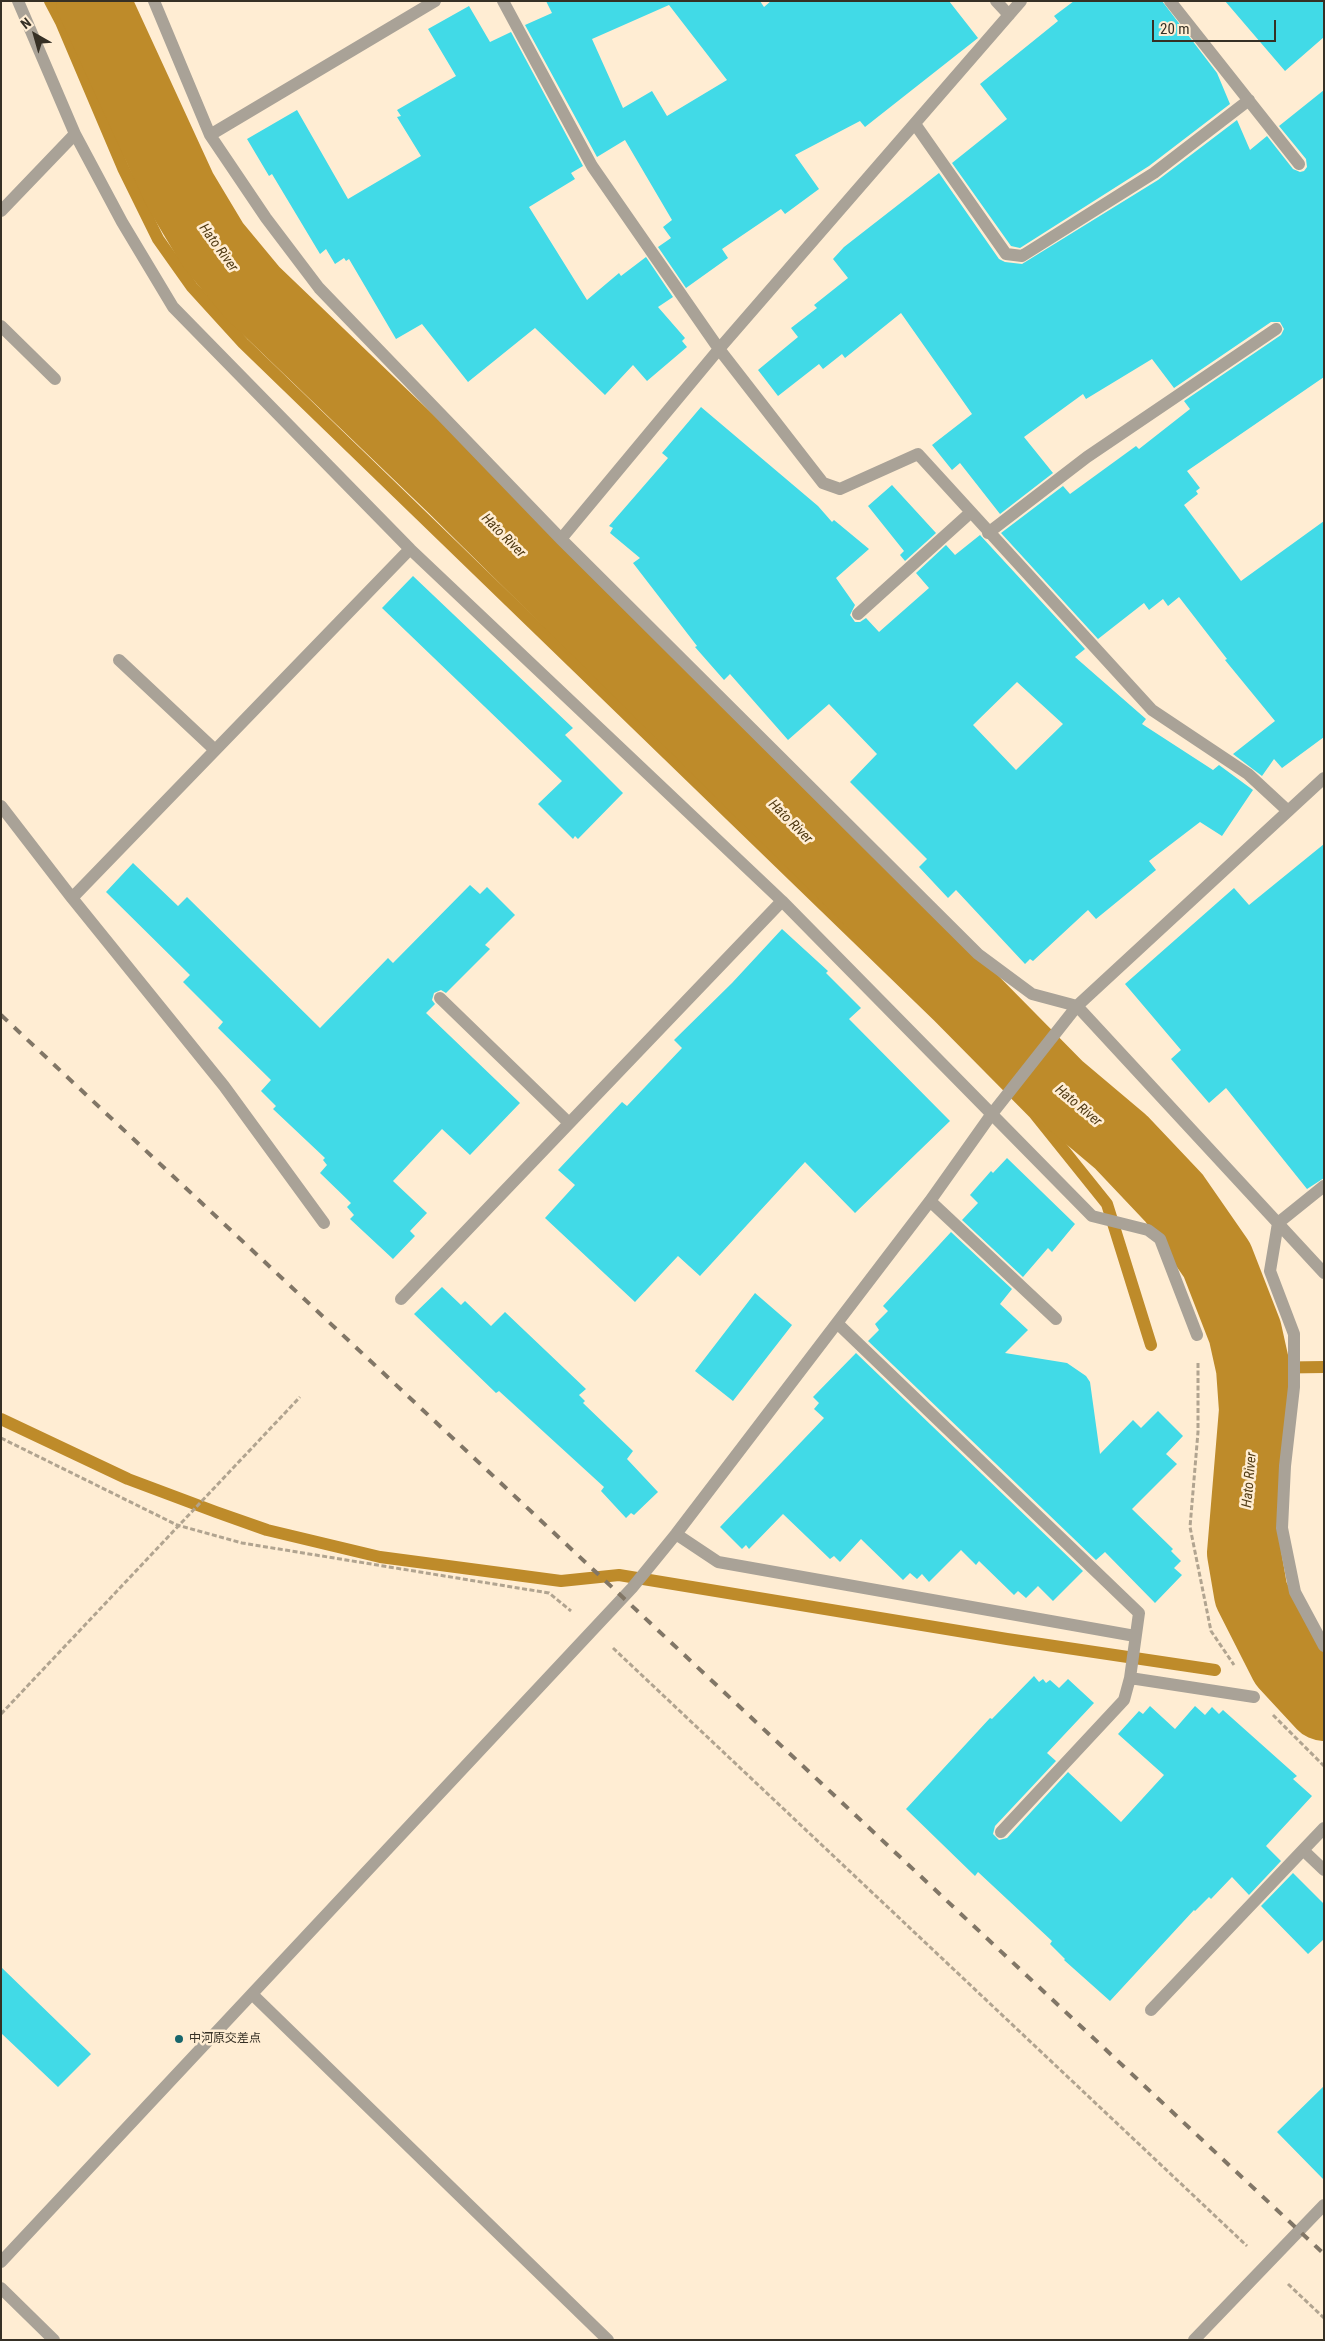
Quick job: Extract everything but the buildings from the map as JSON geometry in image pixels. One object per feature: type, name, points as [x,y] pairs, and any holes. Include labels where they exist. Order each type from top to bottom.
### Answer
[{"type":"street","points":[[18,1],[75,134],[122,222],[173,307],[410,549],[782,901],[1092,1216],[1148,1230],[1160,1239],[1197,1335]]},
{"type":"street","points":[[154,1],[210,135],[266,218],[319,288],[561,539],[978,954],[1032,994],[1077,1006],[1324,1273]]},
{"type":"street","points":[[210,135],[435,1]]},
{"type":"street","points":[[503,1],[592,166],[719,349],[823,482],[840,488],[918,454],[988,533],[1152,710],[1248,774],[1288,811]]},
{"type":"street","points":[[996,1],[1009,15]]},
{"type":"street","points":[[561,539],[719,349],[1021,1]]},
{"type":"street","points":[[1170,1],[1299,164]]},
{"type":"street","points":[[914,124],[1006,254],[1022,256],[1154,174],[1249,100]]},
{"type":"street","points":[[1,211],[75,134]]},
{"type":"street","points":[[1,326],[54,379]]},
{"type":"street","points":[[988,533],[1087,457],[1276,329]]},
{"type":"street","points":[[858,614],[970,513]]},
{"type":"street","points":[[72,898],[410,549]]},
{"type":"street","points":[[118,660],[216,750]]},
{"type":"street","points":[[1,2262],[253,1995],[592,1628],[632,1588],[676,1534],[930,1201],[991,1115],[1077,1006],[1324,778]]},
{"type":"street","points":[[1,806],[72,898],[224,1086],[324,1223]]},
{"type":"street","points":[[402,1300],[782,901]]},
{"type":"street","points":[[440,998],[569,1123]]},
{"type":"street","points":[[1324,1186],[1278,1223],[1270,1271],[1294,1334],[1294,1387],[1285,1466],[1282,1528],[1295,1592],[1324,1646]]},
{"type":"street","points":[[930,1201],[1056,1319]]},
{"type":"street","points":[[837,1323],[1139,1613],[1131,1673],[1124,1700],[1001,1832]]},
{"type":"street","points":[[676,1534],[718,1562],[1135,1641]]},
{"type":"street","points":[[1131,1673],[1254,1697]]},
{"type":"street","points":[[1151,2010],[1324,1828]]},
{"type":"street","points":[[1303,1850],[1324,1870]]},
{"type":"street","points":[[253,1995],[608,2340]]},
{"type":"street","points":[[1194,2340],[1324,2205]]},
{"type":"street","points":[[1,2288],[54,2340]]},
{"type":"path","points":[[1197,1335],[1198,1432],[1190,1527],[1211,1631],[1254,1697],[1324,1766]]},
{"type":"path","points":[[1,1714],[177,1525],[300,1397]]},
{"type":"path","points":[[1,1438],[177,1525],[242,1543],[549,1593],[592,1628],[1324,2318]]},
{"type":"waterway","points":[[50,1],[61,22],[123,168],[158,239],[192,287],[243,343],[938,1016],[1034,1113],[1107,1204],[1151,1345]]},
{"type":"waterway","name":"Hato River","points":[[93,1],[180,190],[213,245],[252,292],[454,486],[844,872],[1057,1088],[1121,1142],[1174,1198],[1217,1260],[1245,1332],[1253,1368],[1256,1410],[1244,1553],[1251,1594],[1286,1663],[1324,1704]]},
{"type":"waterway","points":[[1253,1368],[1324,1367]]},
{"type":"waterway","points":[[1,1419],[128,1479],[216,1512],[267,1530],[380,1557],[561,1581],[619,1575],[1007,1639],[1215,1670]]},
{"type":"waterway","points":[[1270,1675],[1300,1678]]},
{"type":"railway","points":[[1,1015],[1324,2254]]},
{"type":"place","name":"中河原交差点","points":[[179,2039]]}]
